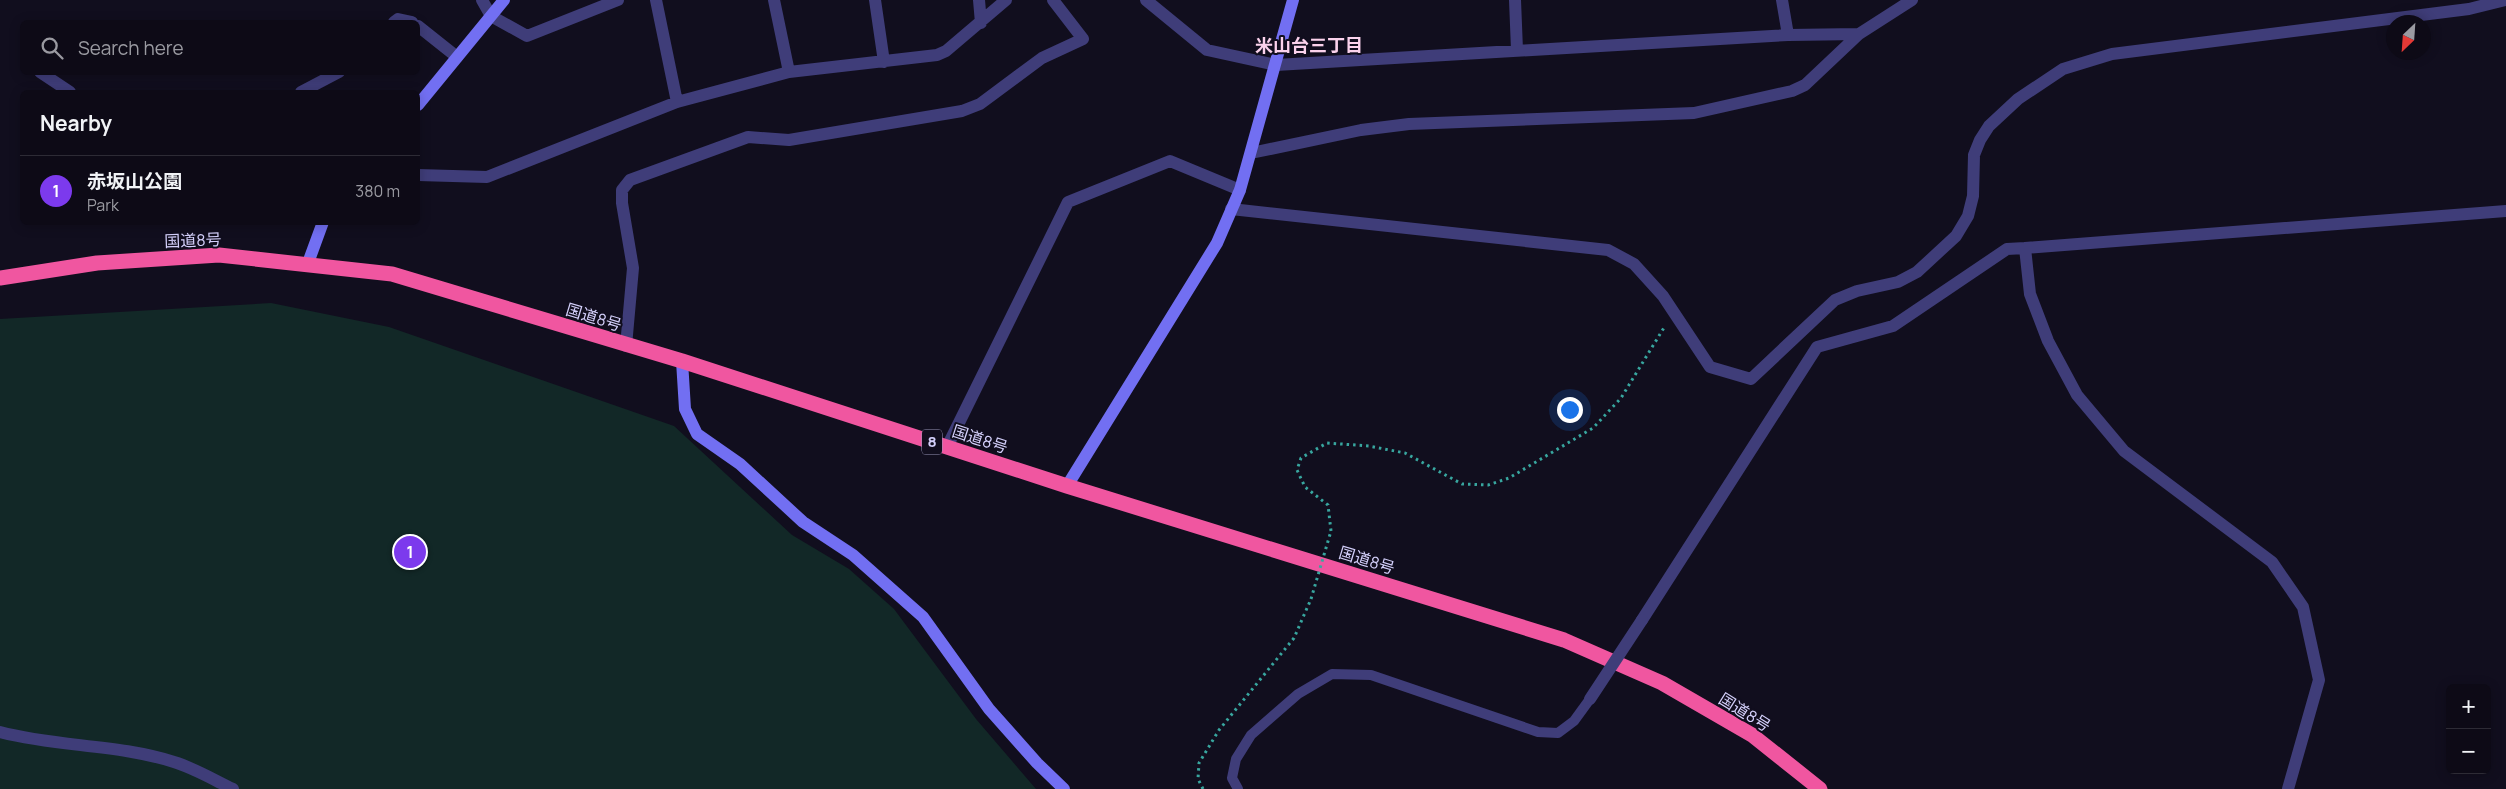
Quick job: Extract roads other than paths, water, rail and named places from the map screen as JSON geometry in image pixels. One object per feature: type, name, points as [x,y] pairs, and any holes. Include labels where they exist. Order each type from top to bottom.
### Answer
[{"type":"highway","name":"国道8号","points":[[0,278],[97,263],[219,255],[308,263],[392,274],[626,346],[682,361],[1066,486],[1564,640],[1662,684],[1744,730],[1820,789]]},
{"type":"street","points":[[482,0],[491,16],[527,36],[618,0]]},
{"type":"street","points":[[420,103],[504,0]]},
{"type":"street","points":[[656,0],[677,102]]},
{"type":"street","points":[[774,0],[789,72]]},
{"type":"street","points":[[875,0],[884,62]]},
{"type":"street","points":[[979,0],[981,23]]},
{"type":"street","points":[[420,176],[488,177],[677,102],[789,72],[937,55],[946,51],[1006,0]]},
{"type":"street","points":[[626,346],[633,268],[622,203],[622,190],[630,180],[748,137],[789,140],[962,111],[980,104],[1042,58],[1083,39],[1053,0]]},
{"type":"street","points":[[1146,0],[1207,50],[1276,64],[1788,35],[1859,34]]},
{"type":"street","points":[[1066,486],[1217,243],[1240,190],[1293,0]]},
{"type":"street","points":[[1515,0],[1517,50]]},
{"type":"street","points":[[1782,0],[1788,35]]},
{"type":"street","points":[[1251,153],[1361,130],[1409,124],[1694,113],[1792,92],[1805,86],[1859,34],[1912,0]]},
{"type":"street","points":[[1231,210],[1608,250],[1634,264],[1663,296],[1710,367],[1750,378],[1835,300],[1857,291],[1905,279],[1917,272],[1956,236],[1968,216],[1973,196],[1974,155],[1980,140],[1989,126],[2018,99],[2063,69],[2112,54],[2468,9],[2505,0]]},
{"type":"street","points":[[420,28],[457,57]]},
{"type":"street","points":[[44,75],[67,90]]},
{"type":"street","points":[[305,90],[333,75]]},
{"type":"street","points":[[947,447],[1068,202],[1170,161],[1240,190]]},
{"type":"street","points":[[1590,699],[1817,347],[1893,326],[2007,249],[2506,211]]},
{"type":"street","points":[[308,263],[322,225]]},
{"type":"street","points":[[2025,248],[2030,294],[2048,341],[2077,395],[2124,451],[2272,562],[2303,607],[2318,680],[2288,789]]},
{"type":"street","points":[[682,361],[685,409],[697,434],[740,464],[802,522],[853,555],[923,617],[989,709],[1037,763],[1064,789]]},
{"type":"street","points":[[0,732],[55,742],[124,751],[174,762],[233,789]]},
{"type":"lane","points":[[1238,789],[1232,778],[1236,759],[1251,735],[1298,694],[1332,674],[1371,675],[1538,732],[1558,733],[1574,721],[1590,699]]},
{"type":"place","name":"赤坂山公園","points":[[410,552]]},
{"type":"district","name":"米山台三丁目","points":[[1309,46]]}]
